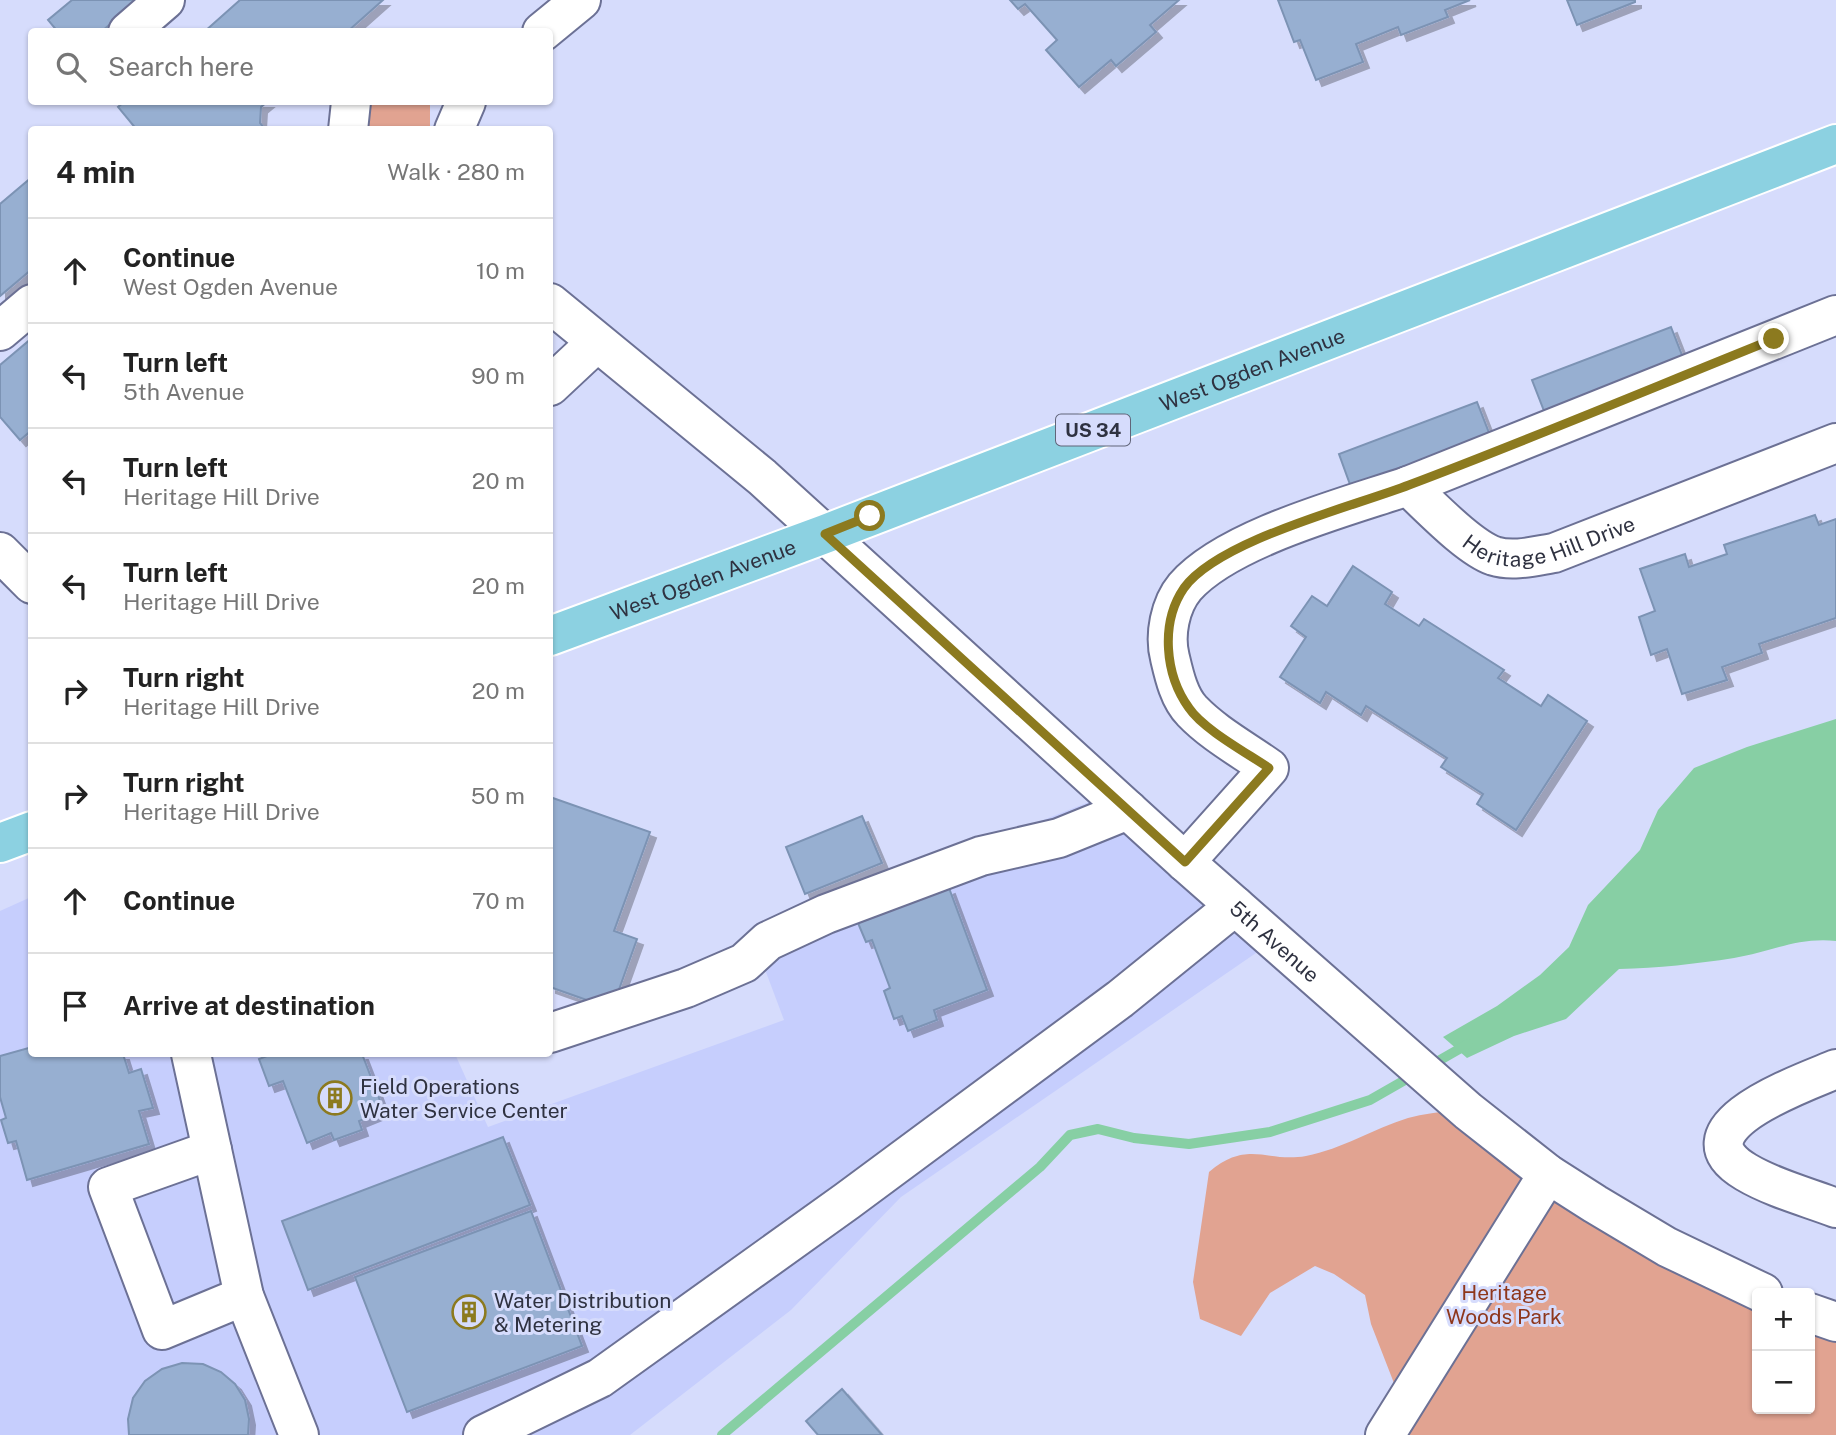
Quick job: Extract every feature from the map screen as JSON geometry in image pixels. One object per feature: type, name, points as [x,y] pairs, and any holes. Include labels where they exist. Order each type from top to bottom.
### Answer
[{"type":"main road","name":"West Ogden Avenue","points":[[553,635],[825,534],[1836,144]]},
{"type":"main road","points":[[0,843],[28,832]]},
{"type":"street","points":[[133,28],[165,0]]},
{"type":"street","points":[[547,28],[581,0]]},
{"type":"street","points":[[348,126],[351,105]]},
{"type":"street","points":[[456,126],[465,105]]},
{"type":"street","name":"5th Avenue","points":[[553,306],[596,344],[762,477],[1185,862],[1468,1111],[1548,1174],[1667,1247],[1753,1288]]},
{"type":"street","points":[[0,331],[28,307]]},
{"type":"street","points":[[1185,862],[1269,768],[1189,710],[1175,681],[1168,652],[1169,620],[1185,587],[1216,561],[1263,538],[1408,485],[1836,315]]},
{"type":"street","points":[[553,383],[596,344]]},
{"type":"street","name":"Heritage Hill Drive","points":[[1408,485],[1465,536],[1494,556],[1524,559],[1554,553],[1836,443]]},
{"type":"street","points":[[0,552],[28,580]]},
{"type":"street","points":[[553,1032],[686,988],[721,973],[744,963],[768,940],[826,914],[981,856],[1059,838],[1128,810]]},
{"type":"street","points":[[483,1435],[600,1378],[1087,1024],[1235,906]]},
{"type":"street","points":[[192,1057],[244,1296],[299,1435]]},
{"type":"street","points":[[1836,1069],[1746,1111],[1726,1131],[1724,1143],[1727,1154],[1745,1172],[1836,1208]]},
{"type":"street","points":[[212,1150],[108,1187],[162,1329],[244,1296]]},
{"type":"street","points":[[1385,1435],[1548,1174]]},
{"type":"street","points":[[1815,1315],[1836,1322]]},
{"type":"shaded area","points":[[1836,719],[1836,941],[1796,943],[1705,962],[1619,969],[1566,1019],[1514,1036],[1467,1058],[1443,1037],[1497,1006],[1540,975],[1569,947],[1588,905],[1640,850],[1658,810],[1694,768],[1747,747]]},
{"type":"shaded area","points":[[1094,800],[1272,942],[901,1197],[791,1310],[630,1435],[0,1435],[0,911],[28,898],[28,1057],[456,1057],[488,1127],[784,1020],[752,935]]},
{"type":"green space","points":[[367,105],[430,105],[430,126],[364,126]]},
{"type":"green space","name":"Heritage Woods Park","points":[[1456,1110],[1752,1290],[1752,1414],[1815,1414],[1815,1317],[1836,1326],[1836,1435],[1401,1435],[1406,1414],[1371,1324],[1365,1295],[1334,1274],[1315,1266],[1270,1293],[1241,1336],[1200,1319],[1193,1282],[1209,1172],[1223,1162],[1246,1154],[1306,1156],[1332,1149],[1408,1118]]},
{"type":"building","points":[[72,0],[138,0],[106,28],[55,28],[48,20]]},
{"type":"building","points":[[240,0],[383,0],[352,28],[208,28]]},
{"type":"building","points":[[1010,0],[1179,0],[1150,25],[1156,32],[1116,66],[1111,60],[1079,87],[1046,50],[1057,40],[1025,4],[1018,9]]},
{"type":"building","points":[[1278,0],[1470,0],[1445,10],[1448,17],[1401,35],[1398,27],[1356,44],[1363,62],[1316,80],[1300,40],[1294,42]]},
{"type":"building","points":[[1567,0],[1635,0],[1635,2],[1577,25]]},
{"type":"building","points":[[263,105],[260,123],[263,126],[134,126],[118,107]]},
{"type":"building","points":[[28,180],[28,272],[0,296],[0,204]]},
{"type":"building","points":[[1671,327],[1685,363],[1546,416],[1532,380]]},
{"type":"building","points":[[28,341],[28,433],[20,440],[0,417],[0,365]]},
{"type":"building","points":[[1477,402],[1491,438],[1352,490],[1339,454]]},
{"type":"building","points":[[1815,515],[1819,525],[1836,519],[1836,618],[1759,644],[1762,653],[1722,667],[1727,680],[1682,694],[1667,649],[1651,655],[1639,617],[1655,611],[1640,569],[1685,554],[1689,567],[1727,554],[1724,545]]},
{"type":"building","points":[[1353,566],[1392,592],[1385,604],[1419,626],[1424,619],[1504,670],[1498,678],[1541,706],[1548,695],[1587,721],[1516,830],[1477,804],[1483,794],[1441,767],[1447,758],[1366,706],[1361,715],[1326,692],[1320,703],[1280,677],[1306,637],[1291,626],[1312,596],[1327,606]]},
{"type":"building","points":[[553,798],[650,832],[614,931],[637,939],[612,1009],[553,988]]},
{"type":"building","points":[[862,816],[882,863],[805,894],[786,847]]},
{"type":"building","points":[[949,888],[987,990],[934,1010],[937,1020],[908,1031],[902,1016],[894,1019],[884,991],[890,988],[872,940],[866,942],[858,923]]},
{"type":"building","points":[[28,1048],[28,1057],[124,1057],[129,1073],[141,1069],[153,1108],[139,1111],[149,1144],[27,1180],[16,1141],[8,1143],[1,1120],[6,1118],[0,1097],[0,1056]]},
{"type":"building","name":"Field Operations Water Service Center","points":[[363,1057],[384,1111],[359,1121],[362,1130],[334,1140],[331,1133],[307,1143],[283,1081],[269,1086],[259,1059]]},
{"type":"building","points":[[503,1137],[530,1205],[308,1290],[282,1221]]},
{"type":"building","name":"Water Distribution & Metering","points":[[531,1211],[582,1346],[407,1412],[355,1277]]},
{"type":"building","points":[[182,1363],[203,1364],[221,1372],[235,1384],[245,1400],[249,1419],[248,1435],[129,1435],[128,1419],[133,1398],[145,1381],[162,1369]]},
{"type":"building","points":[[842,1389],[882,1435],[818,1435],[806,1421]]},
{"type":"waterway","points":[[722,1435],[1040,1167],[1070,1135],[1098,1129],[1134,1138],[1189,1144],[1270,1132],[1370,1100],[1468,1044]]},
{"type":"place","name":"Field Operations Water Service Center","points":[[335,1098]]},
{"type":"place","name":"Water Distribution & Metering","points":[[469,1312]]},
{"type":"route","points":[[870,516],[825,534],[1185,862],[1269,768],[1189,710],[1175,681],[1168,652],[1169,620],[1185,587],[1216,561],[1263,538],[1408,485],[1774,339]]}]
